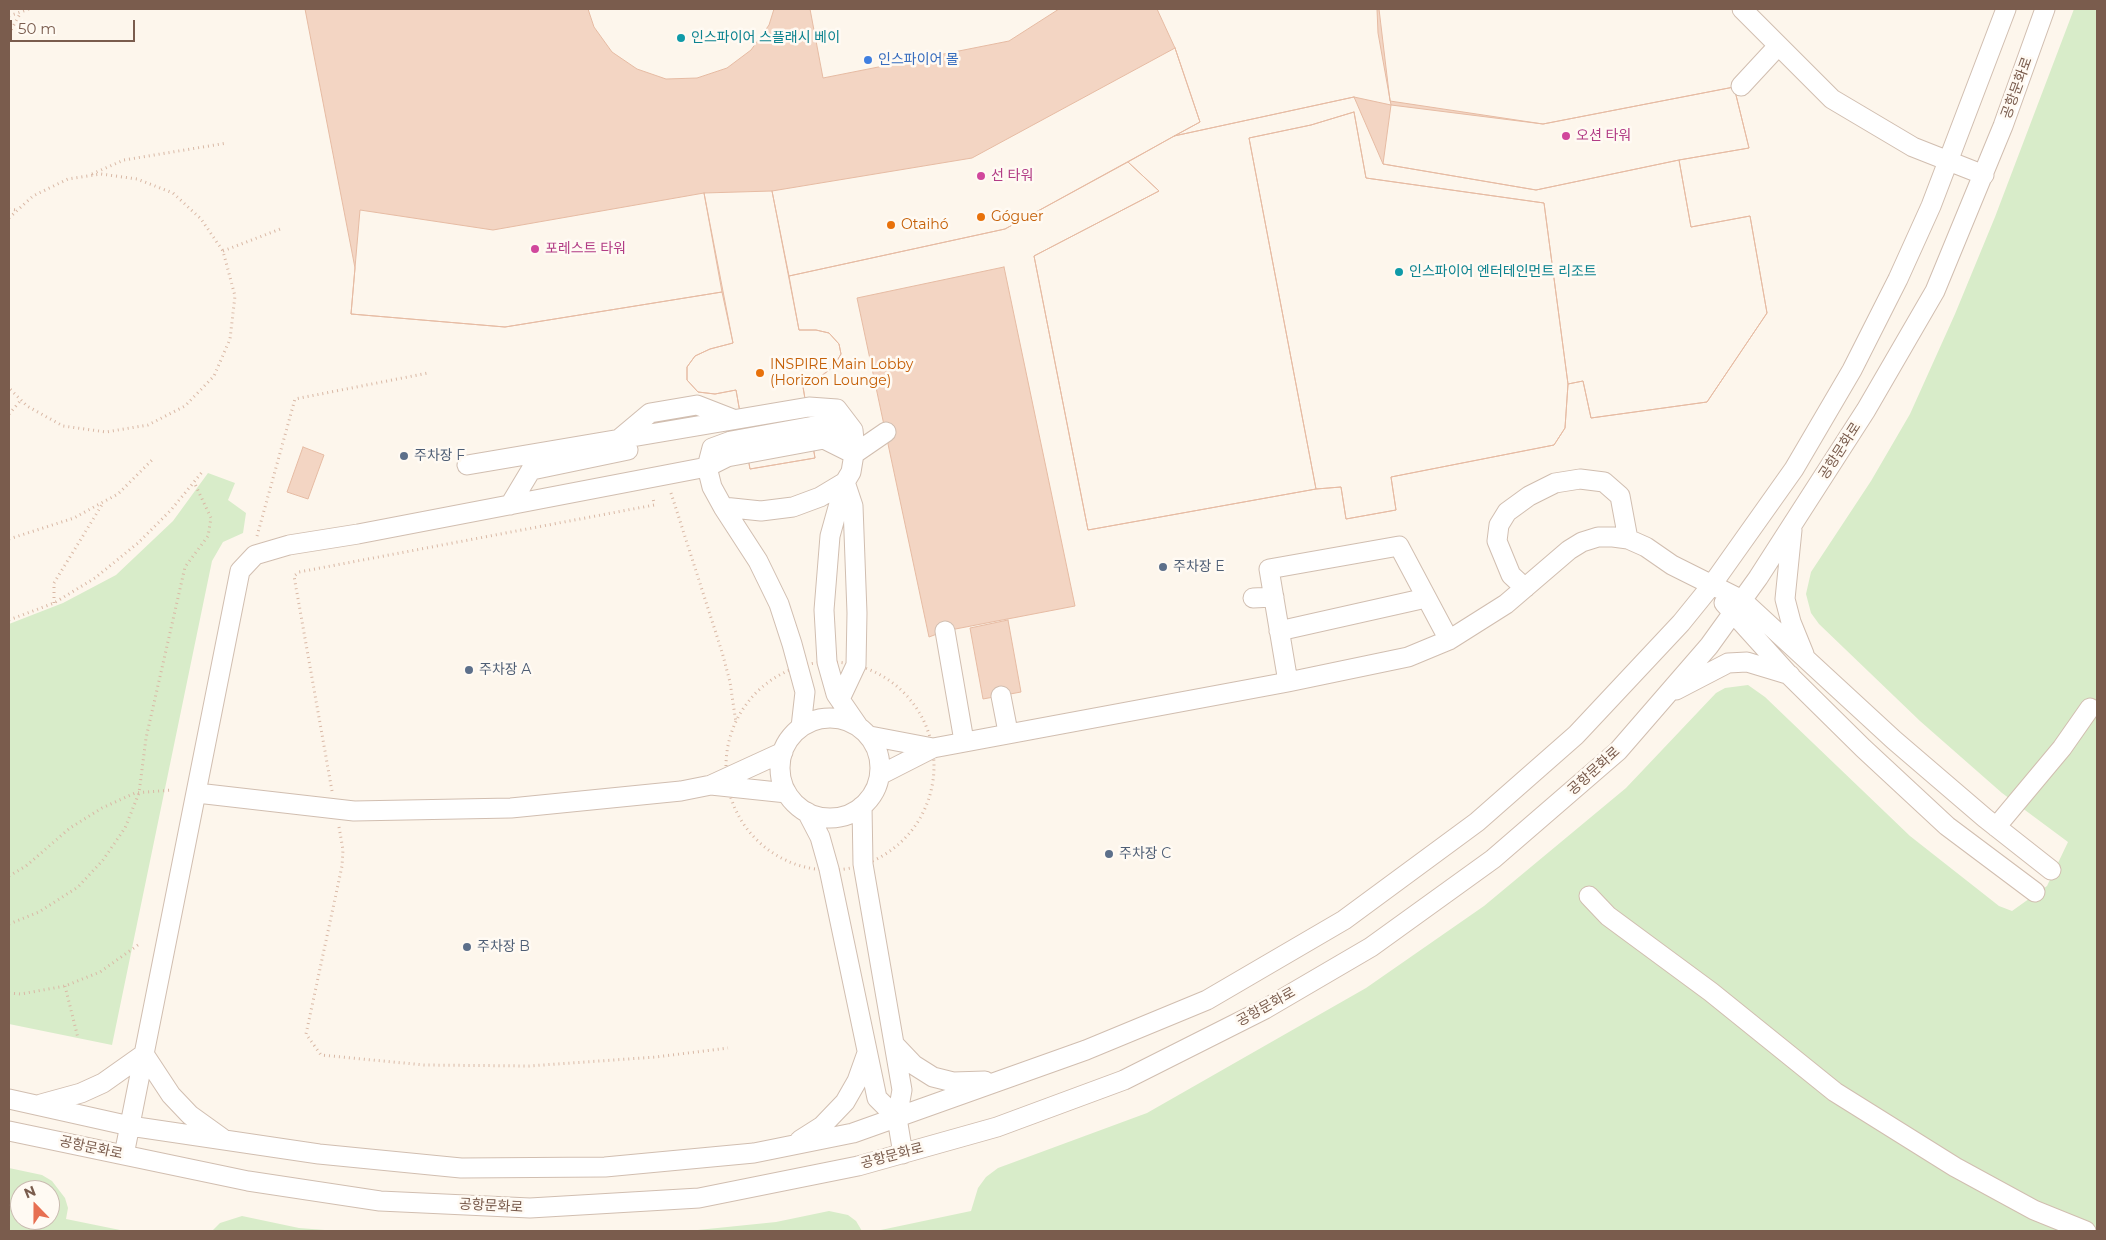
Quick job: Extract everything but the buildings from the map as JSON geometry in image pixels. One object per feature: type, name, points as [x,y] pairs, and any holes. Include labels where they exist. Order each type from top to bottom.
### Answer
[{"type":"street","points":[[1742,9],[1832,99],[1914,147],[1984,175]]},
{"type":"street","points":[[9,1099],[130,1126],[319,1154],[461,1168],[605,1167],[754,1153],[853,1133],[1086,1050],[1207,1000],[1344,920],[1477,822],[1576,735],[1681,623],[1711,586],[1794,469],[1852,370],[1902,270],[1931,206],[2006,9]]},
{"type":"street","name":"공항문화로","points":[[9,1132],[248,1181],[380,1201],[530,1208],[699,1198],[858,1166],[997,1127],[1124,1080],[1265,1009],[1371,947],[1493,859],[1618,751],[1709,646],[1792,526],[1866,410],[1935,291],[1984,175],[2045,9]]},
{"type":"street","points":[[1741,86],[1778,46]]},
{"type":"street","points":[[467,465],[809,407],[837,409],[853,430],[854,454],[851,472],[845,482],[829,546],[824,610],[827,662],[836,694],[864,731],[879,754],[880,775],[871,797],[862,806],[850,814],[836,818],[821,817],[807,812],[796,804],[787,793],[782,780],[780,766],[782,752],[790,738],[801,727],[815,720],[844,719],[864,731],[933,748]]},
{"type":"street","points":[[532,470],[683,439],[735,419]]},
{"type":"street","points":[[854,454],[886,432]]},
{"type":"street","points":[[124,1155],[240,571],[255,554],[289,545],[707,467],[727,457],[824,439],[854,454]]},
{"type":"street","points":[[510,505],[542,452]]},
{"type":"street","points":[[707,467],[712,487],[758,561],[779,604],[799,667],[804,692],[801,727]]},
{"type":"street","points":[[1525,588],[1511,575],[1497,541],[1499,525],[1506,512],[1546,487],[1555,483],[1580,479],[1604,482],[1620,496],[1628,539]]},
{"type":"street","points":[[723,507],[761,511],[793,506],[820,497],[845,482]]},
{"type":"street","points":[[840,700],[856,665],[857,613],[853,506],[845,482]]},
{"type":"street","points":[[1792,526],[1786,599],[1791,622],[1806,660]]},
{"type":"street","points":[[880,775],[933,748],[964,741],[1288,682],[1408,657],[1448,640],[1506,604],[1556,559],[1582,542],[1598,538],[1628,539],[1711,586],[1806,660],[1894,740],[1996,827],[2051,870]]},
{"type":"street","points":[[1288,682],[1269,569],[1399,546],[1448,640]]},
{"type":"street","points":[[1253,598],[1274,597]]},
{"type":"street","points":[[1280,631],[1426,598]]},
{"type":"street","points":[[1737,607],[1790,676],[1863,748],[1947,826],[2035,892]]},
{"type":"street","points":[[945,631],[964,741]]},
{"type":"street","points":[[1668,694],[1728,663],[1747,662],[1790,676]]},
{"type":"street","points":[[1001,696],[1008,732]]},
{"type":"street","points":[[1996,827],[2062,748],[2090,708]]},
{"type":"street","points":[[197,793],[354,811],[511,808],[681,791],[722,783],[782,752]]},
{"type":"street","points":[[722,783],[787,793]]},
{"type":"street","points":[[862,806],[863,864],[902,1090],[897,1118],[903,1154]]},
{"type":"street","points":[[807,812],[820,837],[829,869],[877,1098],[897,1118]]},
{"type":"street","points":[[1589,896],[1608,916],[1711,992],[1835,1092],[1956,1167],[2034,1210],[2086,1231]]},
{"type":"street","points":[[894,1044],[914,1065],[933,1077],[953,1082],[1002,1081]]},
{"type":"street","points":[[794,1145],[822,1126],[845,1102],[857,1080],[868,1053]]},
{"type":"street","points":[[37,1105],[81,1093],[104,1083],[144,1054]]},
{"type":"street","points":[[144,1054],[171,1095],[190,1115],[226,1140]]},
{"type":"path","points":[[9,16],[29,9]]},
{"type":"path","points":[[9,34],[21,12]]},
{"type":"path","points":[[87,176],[124,160],[228,143]]},
{"type":"path","points":[[9,218],[33,196],[68,179],[101,174],[137,179],[173,193],[202,219],[223,251],[235,296],[230,339],[214,376],[185,406],[148,425],[106,432],[63,426],[21,400],[9,388]]},
{"type":"path","points":[[9,209],[18,210]]},
{"type":"path","points":[[223,251],[283,228]]},
{"type":"path","points":[[256,539],[295,399],[428,373]]},
{"type":"path","points":[[9,414],[21,400]]},
{"type":"path","points":[[9,539],[74,518],[118,494],[154,458]]},
{"type":"path","points":[[9,620],[54,603],[95,578],[138,543],[171,510],[203,471]]},
{"type":"path","points":[[9,924],[40,912],[78,887],[102,860],[126,828],[139,793],[146,738],[185,567],[208,536],[210,527],[211,518],[194,482]]},
{"type":"path","points":[[671,493],[722,652],[730,682],[736,724]]},
{"type":"path","points":[[54,603],[54,583],[103,502]]},
{"type":"path","points":[[827,662],[856,665],[884,676],[907,695],[924,719],[933,748],[933,780],[930,794],[919,820],[910,832],[889,851],[863,864],[829,869],[794,863],[764,845],[740,817],[722,783],[727,754],[736,724],[747,705],[761,688],[779,676],[799,667],[827,662]]},
{"type":"path","points":[[9,876],[26,866],[70,828],[94,813],[139,793],[172,790]]},
{"type":"path","points":[[9,993],[21,994],[65,986],[100,972],[138,945]]},
{"type":"path","points":[[65,986],[78,1038]]},
{"type":"green space","points":[[2074,9],[2097,9],[2097,1231],[876,1231],[971,1211],[978,1188],[986,1177],[998,1168],[1147,1113],[1366,988],[1484,906],[1626,788],[1716,693],[1725,688],[1748,685],[1765,697],[1910,836],[1999,906],[2012,911],[2047,886],[2068,842],[2002,793],[1920,721],[1819,624],[1811,613],[1806,594],[1811,572],[1871,481],[1910,414],[1955,314],[1995,217]]},
{"type":"green space","points":[[208,473],[235,483],[228,500],[246,513],[243,533],[223,542],[212,561],[112,1045],[9,1024],[9,624],[63,603],[116,575],[173,521]]},
{"type":"green space","points":[[9,1168],[42,1175],[50,1180],[10,1180],[10,1230],[60,1230],[60,1191],[65,1198],[68,1208],[66,1219],[125,1231],[9,1231]]},
{"type":"green space","points":[[829,1211],[848,1215],[856,1221],[862,1231],[688,1231],[776,1222]]},
{"type":"green space","points":[[242,1216],[299,1228],[338,1231],[212,1231],[220,1223]]},
{"type":"place","name":"인스파이어 스플래시 베이","points":[[681,38]]},
{"type":"place","name":"인스파이어 몰","points":[[868,60]]},
{"type":"place","name":"오션 타워","points":[[1566,136]]},
{"type":"place","name":"선 타워","points":[[981,176]]},
{"type":"place","name":"Góguer","points":[[981,217]]},
{"type":"place","name":"Otaihó","points":[[891,225]]},
{"type":"place","name":"포레스트 타워","points":[[535,249]]},
{"type":"place","name":"인스파이어 엔터테인먼트 리조트","points":[[1399,272]]},
{"type":"place","name":"INSPIRE Main Lobby (Horizon Lounge)","points":[[760,373]]},
{"type":"place","name":"주차장 F","points":[[404,456]]},
{"type":"place","name":"주차장 E","points":[[1163,567]]},
{"type":"place","name":"주차장 A","points":[[469,670]]},
{"type":"place","name":"주차장 C","points":[[1109,854]]},
{"type":"place","name":"주차장 B","points":[[467,947]]}]
